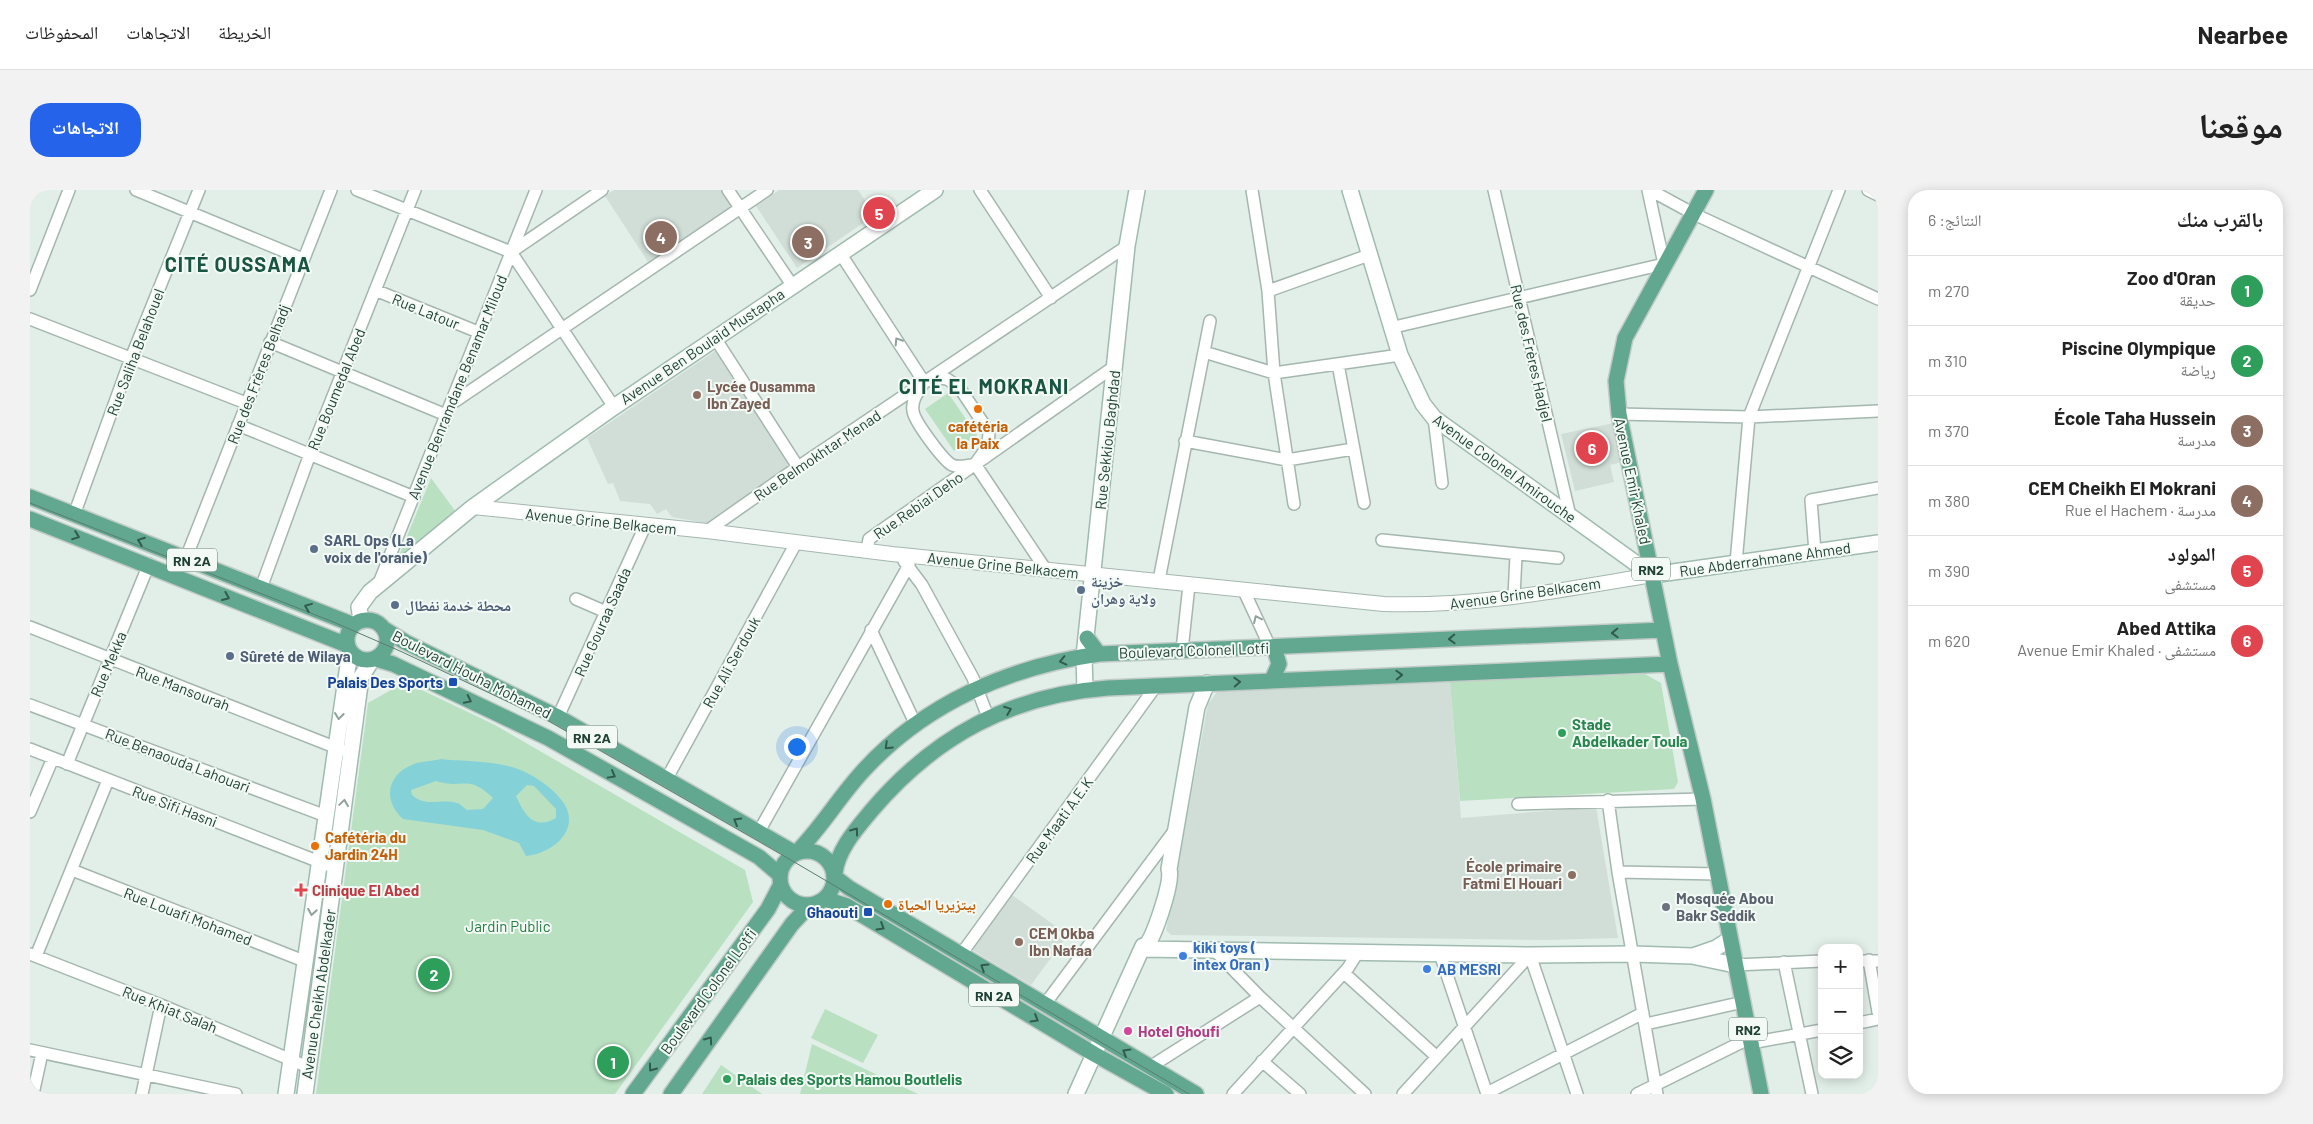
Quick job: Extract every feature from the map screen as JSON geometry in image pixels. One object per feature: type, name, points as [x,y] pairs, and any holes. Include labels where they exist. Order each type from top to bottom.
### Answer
[{"type":"main road","name":"Avenue Ben Boulaid Mustapha","points":[[357,623],[360,605],[379,584],[473,508],[614,407],[934,190]]},
{"type":"main road","name":"Rue Sekkiou Baghdad","points":[[1092,655],[1087,638],[1127,246],[1137,190]]},
{"type":"main road","name":"Avenue Colonel Amirouche","points":[[1350,190],[1390,328],[1400,355],[1423,404],[1434,418],[1652,574]]},
{"type":"main road","name":"Avenue Emir Khaled","points":[[1706,190],[1625,338],[1616,381],[1619,414],[1663,630],[1703,799],[1735,965]]},
{"type":"main road","name":"RN 2A","points":[[30,497],[261,588],[357,623]]},
{"type":"main road","name":"RN 2A","points":[[30,519],[149,564],[348,648]]},
{"type":"main road","name":"Rue Abderrahmane Ahmed","points":[[1652,574],[1878,543]]},
{"type":"main road","points":[[375,622],[384,629],[387,645],[383,653],[374,659],[360,659],[348,648],[348,634],[357,623],[375,622]]},
{"type":"main road","name":"Boulevard Houha Mohamed","points":[[384,629],[405,642],[558,717],[795,853]]},
{"type":"main road","name":"Boulevard Colonel Lotfi","points":[[795,853],[815,833],[862,772],[892,742],[915,723],[977,688],[1020,672],[1092,655],[1663,630]]},
{"type":"main road","points":[[1292,646],[1286,660],[1293,679]]},
{"type":"main road","points":[[1272,647],[1279,664],[1272,680]]},
{"type":"main road","name":"Avenue Cheikh Abdelkader","points":[[286,1094],[320,862],[348,648]]},
{"type":"main road","points":[[1085,690],[1092,655]]},
{"type":"main road","name":"Boulevard Houha Mohamed","points":[[374,659],[393,664],[548,738],[759,857],[780,880]]},
{"type":"main road","name":"Avenue Cheikh Abdelkader","points":[[305,1094],[361,677],[374,659]]},
{"type":"main road","points":[[835,876],[829,861],[818,852],[803,850],[795,853],[785,862],[780,880],[786,896],[800,904],[812,905],[822,901],[832,890],[835,876],[837,861],[853,834],[898,781],[938,747],[988,717],[1049,696],[1085,690],[1272,680],[1670,664]]},
{"type":"main road","points":[[1079,1093],[1101,1038],[1143,948],[1147,945],[1153,934],[1170,880],[1169,869],[1197,707],[1196,690],[1200,684]]},
{"type":"main road","name":"RN 2A","points":[[835,876],[849,888],[962,953],[1196,1094]]},
{"type":"main road","name":"Boulevard Colonel Lotfi","points":[[633,1094],[768,908],[780,880]]},
{"type":"main road","name":"RN 2A","points":[[822,901],[835,901],[847,906],[1094,1054],[1166,1094]]},
{"type":"main road","name":"Boulevard Colonel Lotfi","points":[[671,1094],[792,924],[807,908],[822,901]]},
{"type":"main road","points":[[1692,956],[1716,948],[1730,939]]},
{"type":"main road","points":[[1143,948],[1215,951],[1530,956],[1632,954],[1692,956],[1735,965]]},
{"type":"main road","name":"RN2","points":[[1735,965],[1761,1094]]},
{"type":"street","points":[[30,290],[69,190]]},
{"type":"street","points":[[136,190],[302,258]]},
{"type":"street","name":"Rue Saliha Belahouel","points":[[74,515],[130,358],[199,190]]},
{"type":"street","name":"Rue des Frères Belhadj","points":[[186,558],[302,258],[331,190]]},
{"type":"street","points":[[357,190],[511,252],[614,407]]},
{"type":"street","name":"Rue Boumedal Abed","points":[[261,588],[310,454],[415,190]]},
{"type":"street","name":"Avenue Benramdane Benamar Miloud","points":[[379,584],[536,190]]},
{"type":"street","points":[[511,252],[602,190]]},
{"type":"street","points":[[728,190],[792,285]]},
{"type":"street","points":[[451,404],[767,190]]},
{"type":"street","points":[[980,190],[1051,298]]},
{"type":"street","points":[[1252,190],[1268,291],[1274,373],[1294,504]]},
{"type":"street","name":"Rue des Frères Hadjel","points":[[1494,190],[1570,516]]},
{"type":"street","points":[[1390,328],[1664,264],[1649,190]]},
{"type":"street","points":[[1649,190],[1694,214],[1808,265],[1878,299]]},
{"type":"street","points":[[1736,563],[1749,417],[1839,190]]},
{"type":"street","points":[[1868,190],[1878,195]]},
{"type":"street","name":"Rue Belmokhtar Menad","points":[[707,531],[798,467],[1127,246]]},
{"type":"street","points":[[840,253],[924,382]]},
{"type":"street","points":[[1268,291],[1369,255]]},
{"type":"street","name":"Rue Latour","points":[[375,290],[478,332]]},
{"type":"street","points":[[30,319],[246,403]]},
{"type":"street","points":[[1159,580],[1210,321]]},
{"type":"street","points":[[715,338],[798,467]]},
{"type":"street","points":[[270,342],[446,415]]},
{"type":"street","points":[[1204,352],[1274,373],[1400,355]]},
{"type":"street","points":[[1338,364],[1364,503]]},
{"type":"street","name":"Rue Rebiai Deho","points":[[867,550],[869,539],[1115,366]]},
{"type":"street","points":[[939,378],[954,382],[989,432],[988,446],[975,464],[958,467],[946,461],[916,419],[913,404],[924,382],[939,378]]},
{"type":"street","points":[[1619,414],[1749,417],[1878,411]]},
{"type":"street","points":[[1434,418],[1442,483]]},
{"type":"street","points":[[238,425],[414,497]]},
{"type":"street","points":[[1185,441],[1287,460],[1353,449]]},
{"type":"street","points":[[975,464],[1046,570]]},
{"type":"street","points":[[1816,552],[1811,500],[1878,488]]},
{"type":"street","name":"Avenue Grine Belkacem","points":[[473,508],[707,531],[892,554],[1384,604],[1426,605],[1484,602],[1652,574]]},
{"type":"street","name":"Rue Gouraa Saada","points":[[558,717],[645,526]]},
{"type":"street","points":[[1382,540],[1558,558]]},
{"type":"street","name":"Rue Ali Serdouk","points":[[666,780],[796,543]]},
{"type":"street","points":[[892,554],[909,565],[917,577],[977,688],[988,717]]},
{"type":"street","points":[[1514,597],[1516,555]]},
{"type":"street","points":[[917,577],[918,564],[931,558]]},
{"type":"street","name":"Rue Mekka","points":[[67,764],[149,564]]},
{"type":"street","points":[[758,833],[909,565]]},
{"type":"street","points":[[1182,650],[1189,585]]},
{"type":"street","points":[[1244,591],[1272,647]]},
{"type":"street","points":[[576,599],[606,612]]},
{"type":"street","name":"Rue Mansourah","points":[[30,627],[351,753]]},
{"type":"street","points":[[872,630],[915,723]]},
{"type":"street","name":"Rue Maati A.E.K","points":[[962,953],[1156,686]]},
{"type":"street","name":"Rue Benaouda Lahouari","points":[[30,706],[326,816]]},
{"type":"street","name":"Rue Sifi Hasni","points":[[30,749],[335,868]]},
{"type":"street","points":[[30,812],[53,758]]},
{"type":"street","points":[[33,955],[72,870],[108,780]]},
{"type":"street","points":[[1518,804],[1608,800],[1703,799]]},
{"type":"street","points":[[1608,800],[1618,872],[1656,1089]]},
{"type":"street","points":[[1046,1004],[1176,829]]},
{"type":"street","name":"Rue Louafi Mohamed","points":[[72,870],[304,961]]},
{"type":"street","points":[[1618,872],[1718,874]]},
{"type":"street","points":[[1215,951],[1260,997],[1365,1094]]},
{"type":"street","points":[[1233,1094],[1344,973],[1358,952]]},
{"type":"street","points":[[1440,954],[1487,1094],[1565,1054],[1645,1018],[1743,1002]]},
{"type":"street","name":"Rue Khiat Salah","points":[[33,955],[161,1005],[308,1067]]},
{"type":"street","points":[[1403,1094],[1530,956],[1565,1054],[1577,1094]]},
{"type":"street","points":[[1869,961],[1878,1012]]},
{"type":"street","points":[[1784,962],[1812,1094]]},
{"type":"street","points":[[1735,965],[1818,962]]},
{"type":"street","points":[[1344,973],[1437,1057]]},
{"type":"street","points":[[1150,1067],[1260,997]]},
{"type":"street","points":[[142,1094],[161,1005]]},
{"type":"street","points":[[1863,1022],[1878,1019]]},
{"type":"street","points":[[1637,1094],[1656,1089],[1750,1040],[1801,1035],[1818,1031]]},
{"type":"street","points":[[30,1050],[236,1094]]},
{"type":"street","points":[[33,1094],[42,1053]]},
{"type":"street","points":[[1262,1061],[1300,1094]]},
{"type":"shaded area","points":[[614,190],[721,190],[733,208],[650,265],[605,196]]},
{"type":"shaded area","points":[[779,190],[858,190],[875,215],[797,268],[756,206]]},
{"type":"shaded area","name":"Lycée Ousamma Ibn Zayed","points":[[715,351],[790,465],[706,523],[672,517],[666,509],[657,514],[650,504],[620,501],[613,483],[608,484],[587,438]]},
{"type":"shaded area","points":[[1614,423],[1622,462],[1610,465],[1614,482],[1575,491],[1561,434]]},
{"type":"shaded area","points":[[1450,682],[1461,818],[1596,807],[1618,938],[1545,940],[1171,935],[1166,930],[1208,704],[1217,692]]},
{"type":"shaded area","name":"CEM Okba Ibn Nafaa","points":[[1012,895],[1068,935],[1031,985],[971,949]]},
{"type":"green space","points":[[948,393],[977,435],[954,451],[925,409]]},
{"type":"green space","points":[[431,478],[456,512],[396,563]]},
{"type":"green space","name":"Stade Abdelkader Toula","points":[[1645,674],[1661,683],[1678,782],[1674,789],[1460,801],[1450,682]]},
{"type":"green space","name":"Jardin Public","points":[[405,682],[495,725],[745,870],[753,902],[615,1094],[316,1094],[368,703]]},
{"type":"green space","points":[[825,1009],[878,1035],[863,1063],[811,1038]]},
{"type":"green space","points":[[812,1044],[918,1094],[800,1094]]},
{"type":"green space","name":"Palais des Sports Hamou Boutlelis","points":[[721,1065],[762,1094],[702,1094]]},
{"type":"water","points":[[441,759],[485,762],[507,766],[532,776],[562,800],[569,815],[569,824],[566,832],[553,846],[544,851],[526,856],[519,843],[483,830],[403,819],[396,812],[392,804],[390,788],[393,781],[405,768],[420,762]],"holes":[[[436,781],[453,784],[471,784],[484,790],[493,798],[483,809],[467,810],[457,803],[428,802],[417,799],[412,795],[411,790]],[[527,785],[534,786],[556,809],[556,818],[542,823],[531,819],[526,814],[516,796]]]},
{"type":"tram line","points":[[30,503],[331,621],[547,720],[767,846],[1189,1094]]},
{"type":"place","name":"المولود","points":[[879,213]]},
{"type":"place","name":"CEM Cheikh El Mokrani","points":[[661,237]]},
{"type":"place","name":"École Taha Hussein","points":[[808,242]]},
{"type":"place","name":"Lycée Ousamma Ibn Zayed","points":[[697,395]]},
{"type":"place","name":"cafétéria la Paix","points":[[978,409]]},
{"type":"place","name":"Abed Attika","points":[[1592,448]]},
{"type":"place","name":"SARL Ops (La voix de l'oranie)","points":[[314,549]]},
{"type":"place","name":"خزينة ولاية وهران","points":[[1081,590]]},
{"type":"place","name":"محطة خدمة نفطال","points":[[395,605]]},
{"type":"place","name":"Sûreté de Wilaya","points":[[230,656]]},
{"type":"place","name":"Palais Des Sports","points":[[453,682]]},
{"type":"place","name":"Stade Abdelkader Toula","points":[[1562,733]]},
{"type":"place","name":"Cafétéria du Jardin 24H","points":[[315,846]]},
{"type":"place","name":"École primaire Fatmi El Houari","points":[[1572,875]]},
{"type":"place","name":"Clinique El Abed","points":[[301,890]]},
{"type":"place","name":"بيتزيريا الحياة","points":[[888,904]]},
{"type":"place","name":"Mosquée Abou Bakr Seddik","points":[[1666,907]]},
{"type":"place","name":"Ghaouti","points":[[868,912]]},
{"type":"place","name":"CEM Okba Ibn Nafaa","points":[[1019,942]]},
{"type":"place","name":"kiki toys ( intex Oran )","points":[[1183,956]]},
{"type":"place","name":"AB MESRI","points":[[1427,969]]},
{"type":"place","name":"Piscine Olympique","points":[[434,974]]},
{"type":"place","name":"Hotel Ghoufi","points":[[1128,1031]]},
{"type":"place","name":"Zoo d'Oran","points":[[613,1062]]},
{"type":"place","name":"Palais des Sports Hamou Boutlelis","points":[[727,1079]]},
{"type":"district","name":"CITÉ OUSSAMA","points":[[238,264]]},
{"type":"district","name":"CITÉ EL MOKRANI","points":[[984,386]]}]
